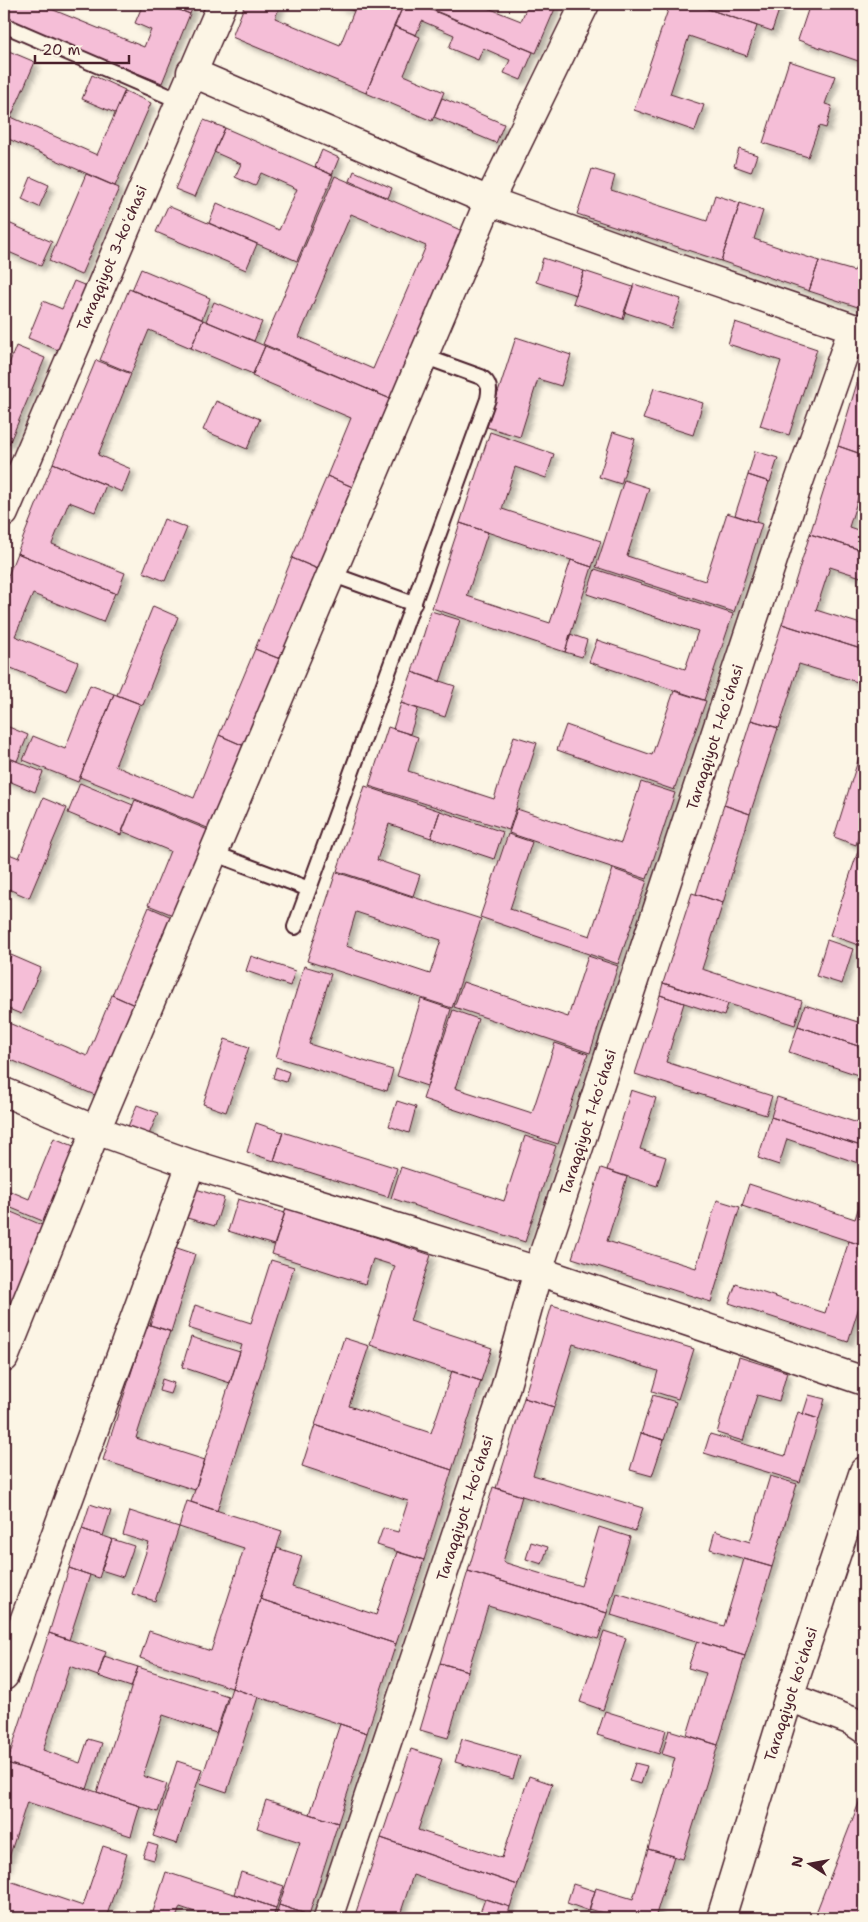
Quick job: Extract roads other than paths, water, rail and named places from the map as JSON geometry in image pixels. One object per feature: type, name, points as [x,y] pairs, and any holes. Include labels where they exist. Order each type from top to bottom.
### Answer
[{"type":"street","name":"Taraqqiyot 3-koʻchasi","points":[[4,513],[191,72],[222,4]]},
{"type":"street","points":[[4,1358],[96,1130],[331,574],[436,361],[489,201],[584,4]]},
{"type":"street","points":[[191,72],[489,201],[668,265],[859,328]]},
{"type":"street","name":"Taraqqiyot 1-koʻchasi","points":[[328,1918],[505,1389],[538,1272],[796,490],[859,328]]},
{"type":"street","points":[[4,1092],[96,1130],[191,1164],[538,1272],[864,1381]]},
{"type":"street","points":[[4,1676],[191,1164]]},
{"type":"street","name":"Taraqqiyot koʻchasi","points":[[721,1918],[790,1697],[863,1477]]},
{"type":"street","points":[[790,1697],[852,1721],[864,1729]]},
{"type":"lane","points":[[4,26],[180,100]]},
{"type":"lane","points":[[295,927],[488,399],[490,389],[487,381],[481,377],[436,361]]},
{"type":"lane","points":[[331,574],[414,604]]},
{"type":"lane","points":[[213,853],[309,889]]}]
